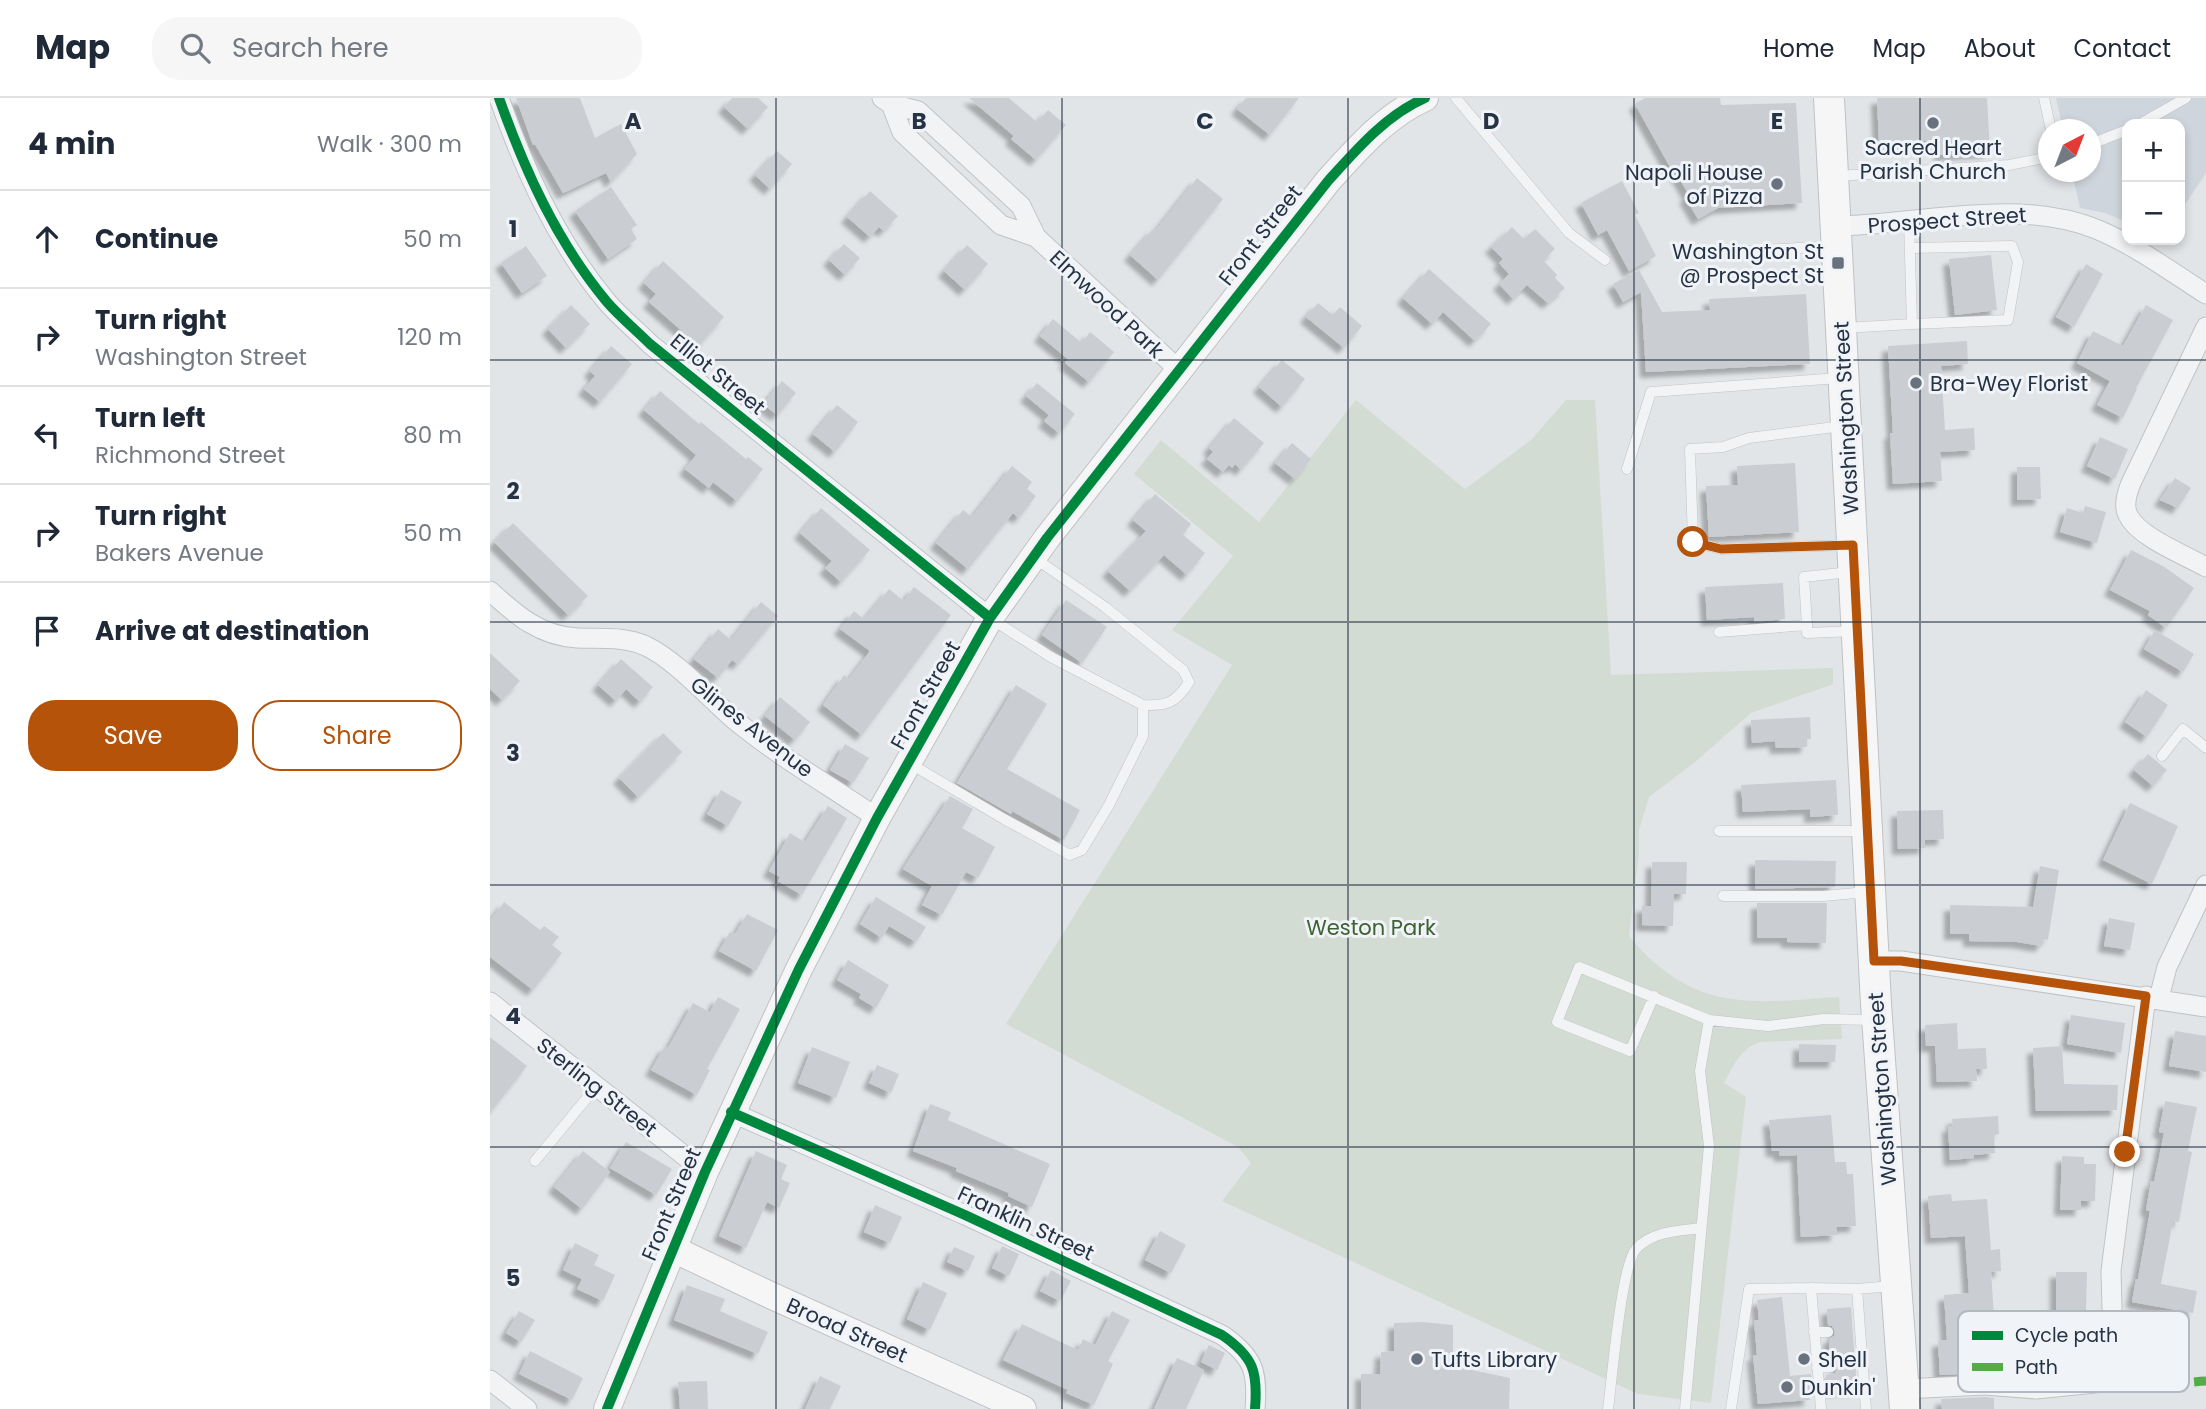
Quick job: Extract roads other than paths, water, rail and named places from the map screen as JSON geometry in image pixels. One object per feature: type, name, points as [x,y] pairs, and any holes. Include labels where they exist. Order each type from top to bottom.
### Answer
[{"type":"main road","name":"Washington Street","points":[[1829,98],[1877,1020],[1904,1399]]},
{"type":"street","name":"Elliot Street","points":[[499,98],[519,154],[541,201],[575,260],[609,304],[650,344],[990,618]]},
{"type":"street","name":"Front Street","points":[[607,1409],[705,1172],[799,969],[877,818],[990,618],[1034,557],[1328,181],[1356,149],[1382,126],[1425,98]]},
{"type":"street","name":"Elmwood Park","points":[[887,101],[902,132],[1001,225],[1035,237]]},
{"type":"street","name":"Elmwood Park","points":[[887,101],[918,111],[1021,206],[1035,237],[1179,370]]},
{"type":"street","name":"Prospect Street","points":[[1836,236],[1909,222],[2032,213],[2094,228],[2128,244],[2206,294]]},
{"type":"street","points":[[2206,327],[2131,483],[2126,500],[2128,515],[2141,530],[2206,566]]},
{"type":"street","name":"Glines Avenue","points":[[490,591],[523,620],[540,630],[575,638],[627,639],[646,646],[669,660],[737,721],[877,818]]},
{"type":"street","points":[[2112,1311],[2111,1270],[2152,997],[2206,885]]},
{"type":"street","points":[[1874,961],[1901,961],[2206,1007]]},
{"type":"street","name":"Sterling Street","points":[[490,1002],[705,1172]]},
{"type":"street","name":"Franklin Street","points":[[732,1112],[965,1215],[1222,1335],[1239,1346],[1253,1364],[1257,1385],[1255,1409]]},
{"type":"street","name":"Broad Street","points":[[673,1249],[1023,1409]]},
{"type":"street","points":[[490,1380],[527,1409]]},
{"type":"street","points":[[1904,1399],[1958,1390]]},
{"type":"lane","points":[[1456,98],[1569,233],[1605,260]]},
{"type":"lane","points":[[2044,98],[2049,119]]},
{"type":"lane","points":[[2149,119],[2186,98]]},
{"type":"lane","points":[[2101,140],[2122,132]]},
{"type":"lane","points":[[1833,176],[2009,165],[2038,159]]},
{"type":"lane","points":[[1909,222],[1912,324]]},
{"type":"lane","points":[[1749,251],[1836,236]]},
{"type":"lane","points":[[1841,328],[2008,320],[2018,262],[2012,246],[1911,248]]},
{"type":"lane","points":[[1627,469],[1651,392],[1844,377]]},
{"type":"lane","points":[[1846,425],[1749,438],[1723,447],[1690,449],[1693,542],[1721,549],[1854,558]]},
{"type":"lane","points":[[990,618],[1051,657],[1143,705],[1162,706],[1180,697],[1189,682],[1183,670],[1105,607],[1034,557]]},
{"type":"lane","points":[[1854,558],[1804,577],[1807,633],[1858,631]]},
{"type":"lane","points":[[1719,632],[1807,625]]},
{"type":"lane","points":[[908,763],[1004,820],[1070,855],[1082,850],[1109,805],[1143,736],[1143,705]]},
{"type":"lane","points":[[2162,756],[2183,729],[2206,748]]},
{"type":"lane","points":[[1719,831],[1868,831]]},
{"type":"lane","points":[[1723,896],[1823,896],[1871,891]]},
{"type":"lane","points":[[1654,996],[1630,1051],[1557,1022],[1579,967],[1654,996],[1709,1020],[1768,1027],[1824,1019],[1877,1020]]},
{"type":"lane","points":[[1685,1409],[1709,1146],[1700,1071],[1709,1020]]},
{"type":"lane","points":[[535,1161],[596,1087]]},
{"type":"lane","points":[[1608,1409],[1626,1273],[1635,1250],[1660,1234],[1701,1228]]},
{"type":"lane","points":[[1731,1409],[1749,1289],[1857,1289],[1896,1286]]},
{"type":"lane","points":[[1811,1287],[1821,1409]]},
{"type":"lane","points":[[1857,1289],[1860,1365],[1866,1409]]},
{"type":"lane","points":[[1814,1332],[1828,1332]]},
{"type":"lane","points":[[1817,1368],[1831,1367]]},
{"type":"place","name":"Sacred Heart Parish Church","points":[[1933,123]]},
{"type":"place","name":"Napoli House of Pizza","points":[[1777,184]]},
{"type":"place","name":"Washington St @ Prospect St","points":[[1838,263]]},
{"type":"place","name":"Bra-Wey Florist","points":[[1916,383]]},
{"type":"place","name":"Tufts Library","points":[[1417,1359]]},
{"type":"place","name":"Shell","points":[[1804,1359]]},
{"type":"place","name":"Dunkin'","points":[[1787,1387]]},
{"type":"park label","name":"Weston Park","points":[[1371,927]]}]
